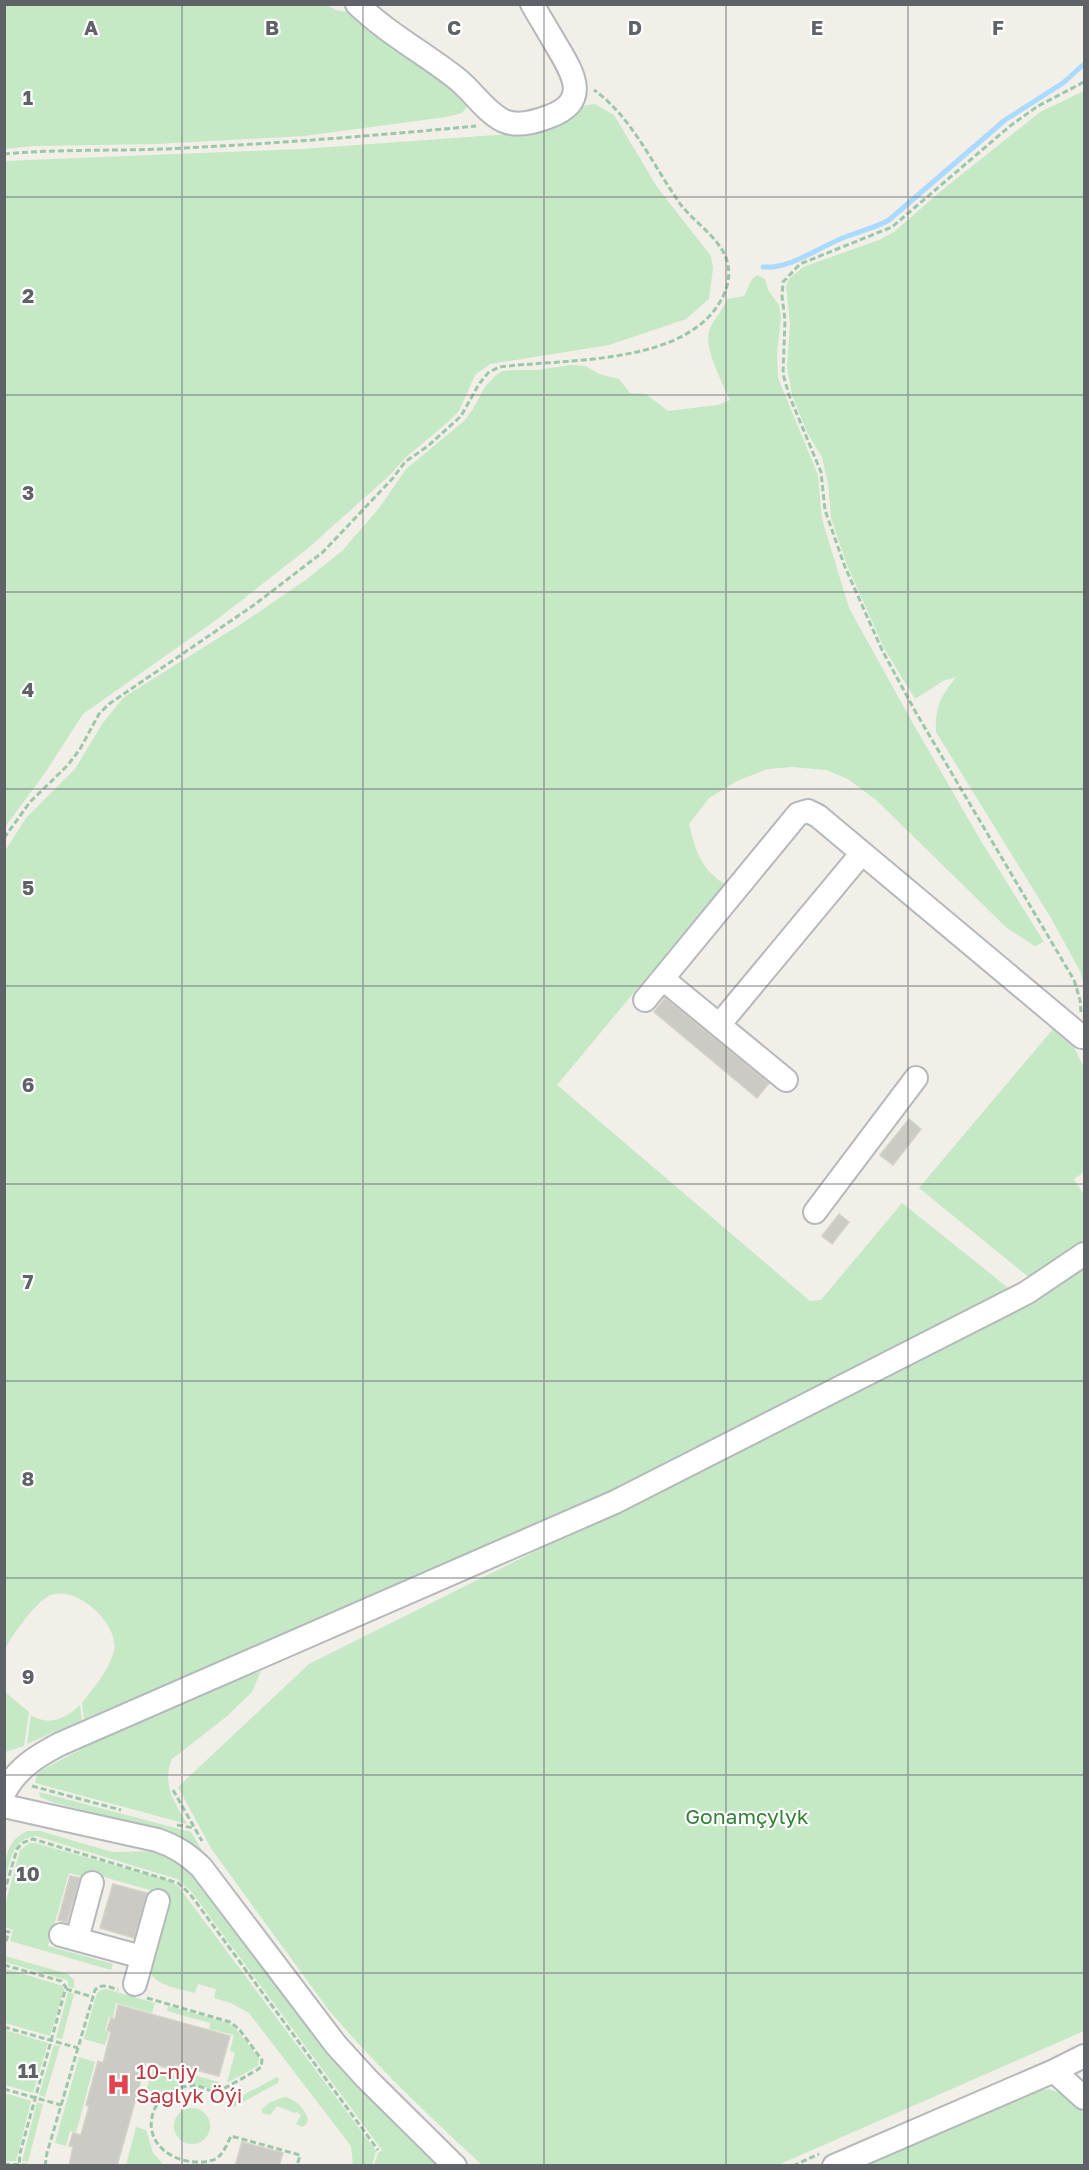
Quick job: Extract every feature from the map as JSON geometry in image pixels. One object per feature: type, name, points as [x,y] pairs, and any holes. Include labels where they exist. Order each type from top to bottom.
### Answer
[{"type":"street","points":[[357,4],[372,18],[459,80],[491,112],[507,122],[521,124],[537,121],[562,111],[569,105],[575,82],[532,4]]},
{"type":"street","points":[[645,1000],[801,812],[808,811],[815,814],[1082,1037]]},
{"type":"street","points":[[719,1025],[862,853]]},
{"type":"street","points":[[663,979],[786,1080]]},
{"type":"street","points":[[815,1212],[916,1078]]},
{"type":"street","points":[[4,1793],[22,1768],[36,1756],[60,1744],[615,1502],[1026,1293],[1084,1254]]},
{"type":"street","points":[[4,1806],[157,1840],[173,1845],[187,1854],[201,1867],[336,2045],[455,2166]]},
{"type":"street","points":[[92,1883],[69,1937],[142,1957]]},
{"type":"street","points":[[134,1991],[158,1901]]},
{"type":"street","points":[[834,2166],[1084,2056]]},
{"type":"street","points":[[1054,2071],[1084,2098]]},
{"type":"path","points":[[4,838],[30,802],[68,765],[80,749],[99,714],[109,704],[254,605],[322,552],[393,478],[405,462],[428,446],[461,416],[488,373],[499,368],[526,364],[622,356],[672,341],[694,331],[708,319],[723,298],[727,283],[728,265],[720,246],[683,207],[658,172],[628,122],[607,99],[573,75]]},
{"type":"path","points":[[1082,1037],[1080,1000],[1074,980],[915,711],[882,650],[845,567],[825,510],[821,472],[789,395],[783,374],[782,296],[783,282],[800,264],[892,227],[1010,126],[1038,106],[1084,82]]},
{"type":"path","points":[[4,154],[40,150],[161,149],[302,142],[507,122]]},
{"type":"path","points":[[37,1787],[126,1812]]},
{"type":"path","points":[[176,1825],[195,1828]]},
{"type":"path","points":[[4,1893],[17,1849],[22,1843],[33,1839],[178,1883],[190,1894],[378,2150]]},
{"type":"path","points":[[4,1931],[9,1932],[4,1947]]},
{"type":"path","points":[[4,1965],[61,1981],[65,1984],[66,1989],[20,2153],[19,2165]]},
{"type":"path","points":[[4,2164],[44,2166],[93,1997],[96,1989],[101,1986],[134,1991],[230,2022],[239,2029],[262,2060],[261,2067],[257,2070],[217,2091],[191,2086],[179,2088],[164,2096],[156,2105],[151,2123],[155,2141],[165,2155],[183,2164],[205,2164],[218,2158],[231,2136],[300,2155],[297,2166]]},
{"type":"path","points":[[66,1989],[93,1997]]},
{"type":"path","points":[[4,2027],[78,2048]]},
{"type":"path","points":[[4,2089],[61,2105]]},
{"type":"green space","points":[[5,5],[326,5],[338,11],[353,12],[454,81],[469,104],[462,113],[446,117],[304,136],[5,149]]},
{"type":"green space","points":[[1084,91],[1084,985],[1080,971],[1051,918],[936,732],[940,702],[956,677],[943,681],[915,699],[884,648],[847,565],[831,518],[828,483],[822,457],[808,434],[792,395],[787,367],[790,324],[786,286],[789,279],[803,267],[879,240],[894,232],[941,191],[1040,112]]},
{"type":"green space","points":[[595,104],[614,115],[657,187],[711,256],[713,268],[709,299],[686,319],[609,345],[490,364],[475,375],[459,411],[307,549],[219,618],[83,714],[45,773],[5,827],[5,161],[302,149],[510,134],[560,118],[581,106]]},
{"type":"green space","points":[[757,275],[765,279],[768,290],[779,305],[781,318],[777,354],[778,378],[818,475],[822,519],[849,608],[981,841],[1044,942],[1035,946],[1007,928],[876,800],[848,779],[826,770],[792,767],[768,769],[737,781],[709,798],[689,824],[694,843],[704,865],[724,884],[557,1085],[810,1301],[821,1300],[902,1203],[1012,1291],[560,1519],[84,1719],[82,1703],[105,1672],[114,1651],[114,1640],[110,1629],[94,1609],[71,1595],[49,1596],[31,1612],[5,1649],[5,851],[26,818],[75,769],[102,724],[124,697],[241,624],[307,579],[343,550],[380,507],[406,469],[464,421],[485,387],[502,371],[537,370],[571,365],[585,366],[599,374],[619,379],[630,393],[646,394],[668,411],[718,405],[730,400],[714,364],[708,336],[710,328],[727,299],[744,296],[752,279]]},
{"type":"green space","points":[[1053,1029],[1074,1047],[1084,1068],[1084,1172],[1074,1179],[1084,1195],[1084,1247],[1031,1279],[919,1188]]},
{"type":"green space","name":"Gonamçylyk","points":[[1084,1268],[1084,2031],[778,2165],[482,2165],[383,2070],[328,2009],[212,1850],[178,1787],[309,1664],[1027,1306]]},
{"type":"green space","points":[[261,1671],[252,1692],[226,1717],[172,1759],[169,1768],[169,1785],[174,1801],[187,1824],[35,1783],[40,1771],[94,1743]]},
{"type":"green space","points":[[5,1692],[29,1712],[24,1746],[5,1752]]},
{"type":"green space","points":[[80,1705],[82,1720],[27,1744],[31,1715],[37,1719],[51,1721],[69,1714]]},
{"type":"green space","points":[[39,1792],[191,1832],[206,1857],[186,1840],[169,1832],[55,1803],[40,1797]]},
{"type":"green space","points":[[27,1831],[40,1831],[112,1852],[163,1851],[181,1859],[442,2165],[374,2165],[378,2153],[382,2150],[191,1891],[177,1879],[36,1836],[21,1841],[17,1846],[10,1860],[5,1882],[6,1859],[10,1846],[14,1840]]},
{"type":"green space","points":[[30,1843],[167,1880],[178,1886],[376,2151],[372,2165],[353,2165],[351,2146],[249,2013],[231,2003],[214,1998],[216,1989],[198,1984],[195,1993],[163,1984],[149,1971],[157,1892],[104,1877],[102,1882],[69,1873],[48,1946],[113,1964],[111,1970],[10,1941],[13,1930],[5,1927],[5,1905],[20,1850]]},
{"type":"green space","points":[[5,1956],[68,1974],[74,1980],[74,1988],[69,1987],[67,1980],[5,1962]]},
{"type":"green space","points":[[4,1968],[63,1986],[64,1990],[50,2036],[5,2023]]},
{"type":"green space","points":[[106,1989],[155,2003],[152,2013],[116,2003],[113,2017],[109,2017],[105,2031],[109,2032],[105,2045],[84,2039],[97,1993]]},
{"type":"green space","points":[[68,1992],[74,1994],[62,2039],[56,2038]]},
{"type":"green space","points":[[168,2006],[229,2023],[259,2058],[258,2066],[227,2082],[235,2053],[230,2051],[234,2035],[209,2029],[210,2023],[167,2011]]},
{"type":"green space","points":[[5,2030],[48,2043],[33,2093],[5,2085]]},
{"type":"green space","points":[[54,2045],[60,2046],[45,2097],[39,2095]]},
{"type":"green space","points":[[79,2057],[95,2062],[76,2133],[70,2131],[66,2146],[55,2143]]},
{"type":"green space","points":[[152,2070],[182,2078],[179,2086],[156,2101],[144,2098]]},
{"type":"green space","points":[[190,2074],[219,2082],[214,2089],[188,2084]]},
{"type":"green space","points":[[277,2077],[278,2083],[230,2109],[225,2108],[227,2104]]},
{"type":"green space","points":[[1049,2089],[1062,2094],[1084,2113],[1084,2165],[866,2166],[1036,2091]]},
{"type":"green space","points":[[5,2093],[31,2101],[16,2161],[5,2161]]},
{"type":"green space","points":[[284,2097],[296,2102],[302,2108],[308,2119],[306,2125],[302,2127],[296,2124],[301,2115],[297,2112],[277,2106],[270,2115],[262,2113],[262,2109],[269,2103]]},
{"type":"green space","points":[[37,2102],[43,2104],[28,2162],[22,2161]]},
{"type":"green space","points":[[192,2108],[205,2113],[210,2126],[205,2139],[192,2144],[179,2139],[174,2126],[179,2113]]},
{"type":"green space","points":[[136,2127],[146,2130],[153,2153],[164,2165],[126,2165]]},
{"type":"building","points":[[665,998],[769,1083],[757,1098],[654,1012]]},
{"type":"building","points":[[909,1119],[921,1129],[893,1165],[880,1155]]},
{"type":"building","points":[[839,1214],[849,1222],[832,1244],[822,1236]]},
{"type":"building","points":[[70,1876],[80,1878],[67,1922],[58,1920]]},
{"type":"building","points":[[113,1884],[147,1893],[134,1938],[100,1928]]},
{"type":"building","name":"10-njy Saglyk Öýi","points":[[118,2005],[230,2036],[219,2076],[176,2065],[175,2070],[146,2062],[117,2166],[69,2166],[73,2147],[69,2146],[73,2133],[81,2135],[89,2106],[86,2105],[98,2061],[103,2063],[111,2032],[107,2030],[111,2018],[115,2019]]},
{"type":"building","name":"10-njy Saglyk Öýi","points":[[242,2142],[283,2153],[279,2166],[235,2166]]},
{"type":"waterway","points":[[763,267],[784,265],[835,241],[889,220],[1005,120],[1063,83],[1084,64]]},
{"type":"place","name":"10-njy Saglyk Öýi","points":[[118,2084]]}]
